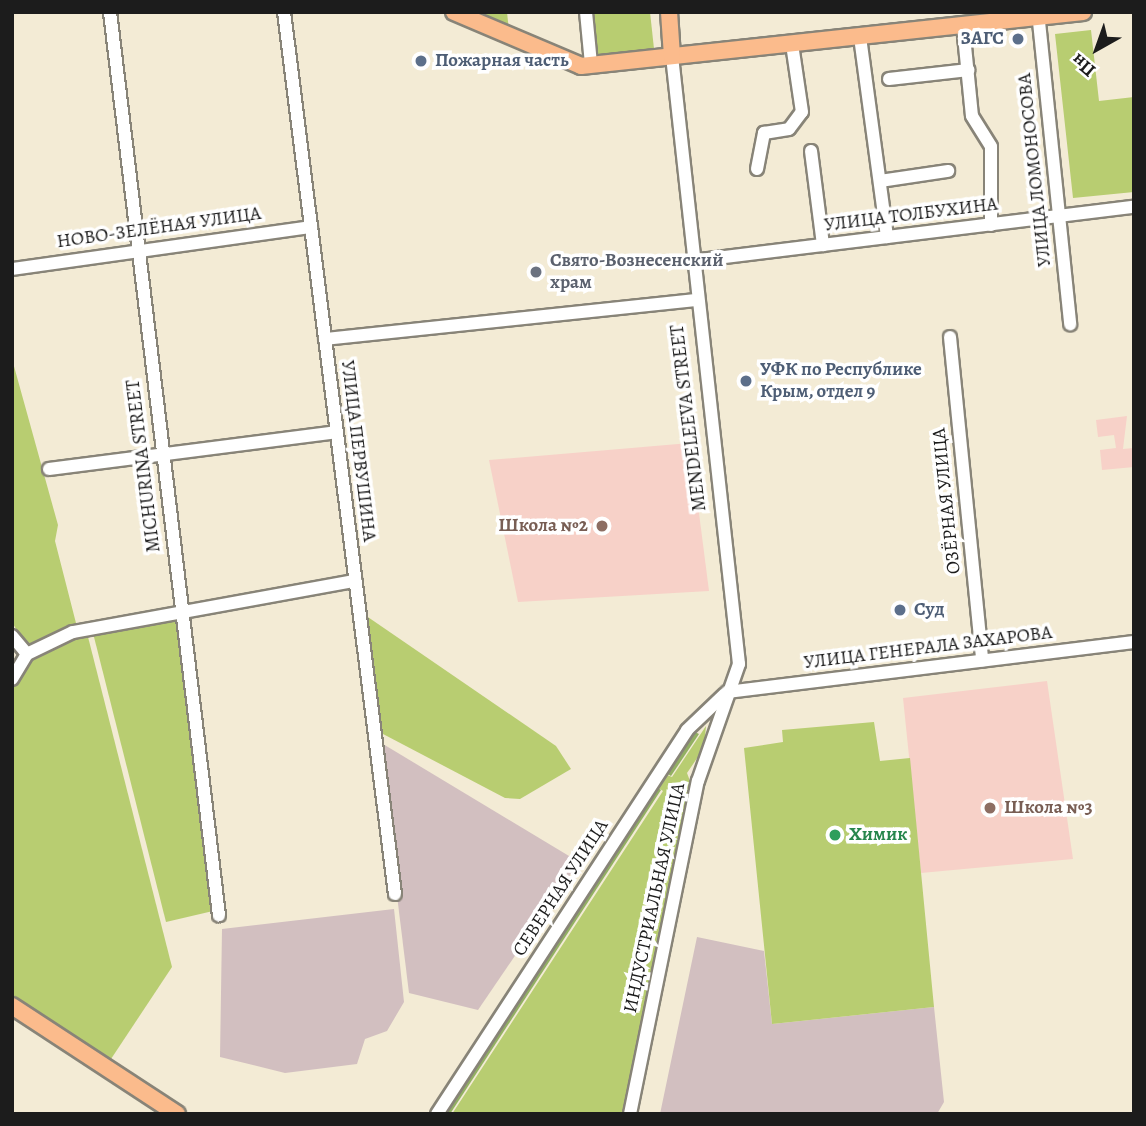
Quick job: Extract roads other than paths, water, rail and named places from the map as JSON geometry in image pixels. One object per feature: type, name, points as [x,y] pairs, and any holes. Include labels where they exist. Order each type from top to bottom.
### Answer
[{"type":"main road","points":[[454,12],[581,66],[1083,12]]},
{"type":"main road","name":"MENDELEEVA STREET","points":[[669,12],[672,56]]},
{"type":"main road","points":[[12,1006],[177,1114]]},
{"type":"street","name":"MICHURINA STREET","points":[[110,12],[180,614],[219,915]]},
{"type":"street","name":"УЛИЦА ПЕРВУШИНА","points":[[284,12],[395,894]]},
{"type":"street","points":[[586,12],[591,64]]},
{"type":"street","name":"УЛИЦА ЛОМОНОСОВА","points":[[1038,15],[1070,324]]},
{"type":"street","points":[[963,26],[972,116],[991,147],[991,225]]},
{"type":"street","points":[[860,37],[887,237]]},
{"type":"street","points":[[757,169],[764,132],[789,129],[802,112],[792,44]]},
{"type":"street","name":"MENDELEEVA STREET","points":[[672,56],[692,261],[738,664],[727,692]]},
{"type":"street","points":[[888,79],[968,69]]},
{"type":"street","points":[[811,151],[823,245]]},
{"type":"street","points":[[880,181],[948,171]]},
{"type":"street","name":"УЛИЦА ТОЛБУХИНА","points":[[692,261],[1134,207]]},
{"type":"street","name":"НОВО-ЗЕЛЁНАЯ УЛИЦА","points":[[12,269],[311,227]]},
{"type":"street","points":[[325,339],[697,300]]},
{"type":"street","name":"ОЗЁРНАЯ УЛИЦА","points":[[950,337],[982,660]]},
{"type":"street","points":[[49,469],[336,432]]},
{"type":"street","points":[[12,679],[27,654],[73,632],[355,581]]},
{"type":"street","points":[[12,636],[27,654]]},
{"type":"street","name":"УЛИЦА ГЕНЕРАЛА ЗАХАРОВА","points":[[727,692],[1134,642]]},
{"type":"street","name":"СЕВЕРНАЯ УЛИЦА","points":[[437,1114],[687,730],[727,692]]},
{"type":"street","name":"ИНДУСТРИАЛЬНАЯ УЛИЦА","points":[[630,1114],[698,781],[727,692]]},
{"type":"place","name":"ЗАГС","points":[[1018,39]]},
{"type":"place","name":"Пожарная часть","points":[[421,61]]},
{"type":"place","name":"Свято-Вознесенский храм","points":[[536,272]]},
{"type":"place","name":"УФК по Республике Крым, отдел 9","points":[[746,381]]},
{"type":"place","name":"Школа №2","points":[[602,526]]},
{"type":"place","name":"Суд","points":[[900,610]]},
{"type":"place","name":"Школа №3","points":[[990,808]]},
{"type":"place","name":"Химик","points":[[835,835]]}]
